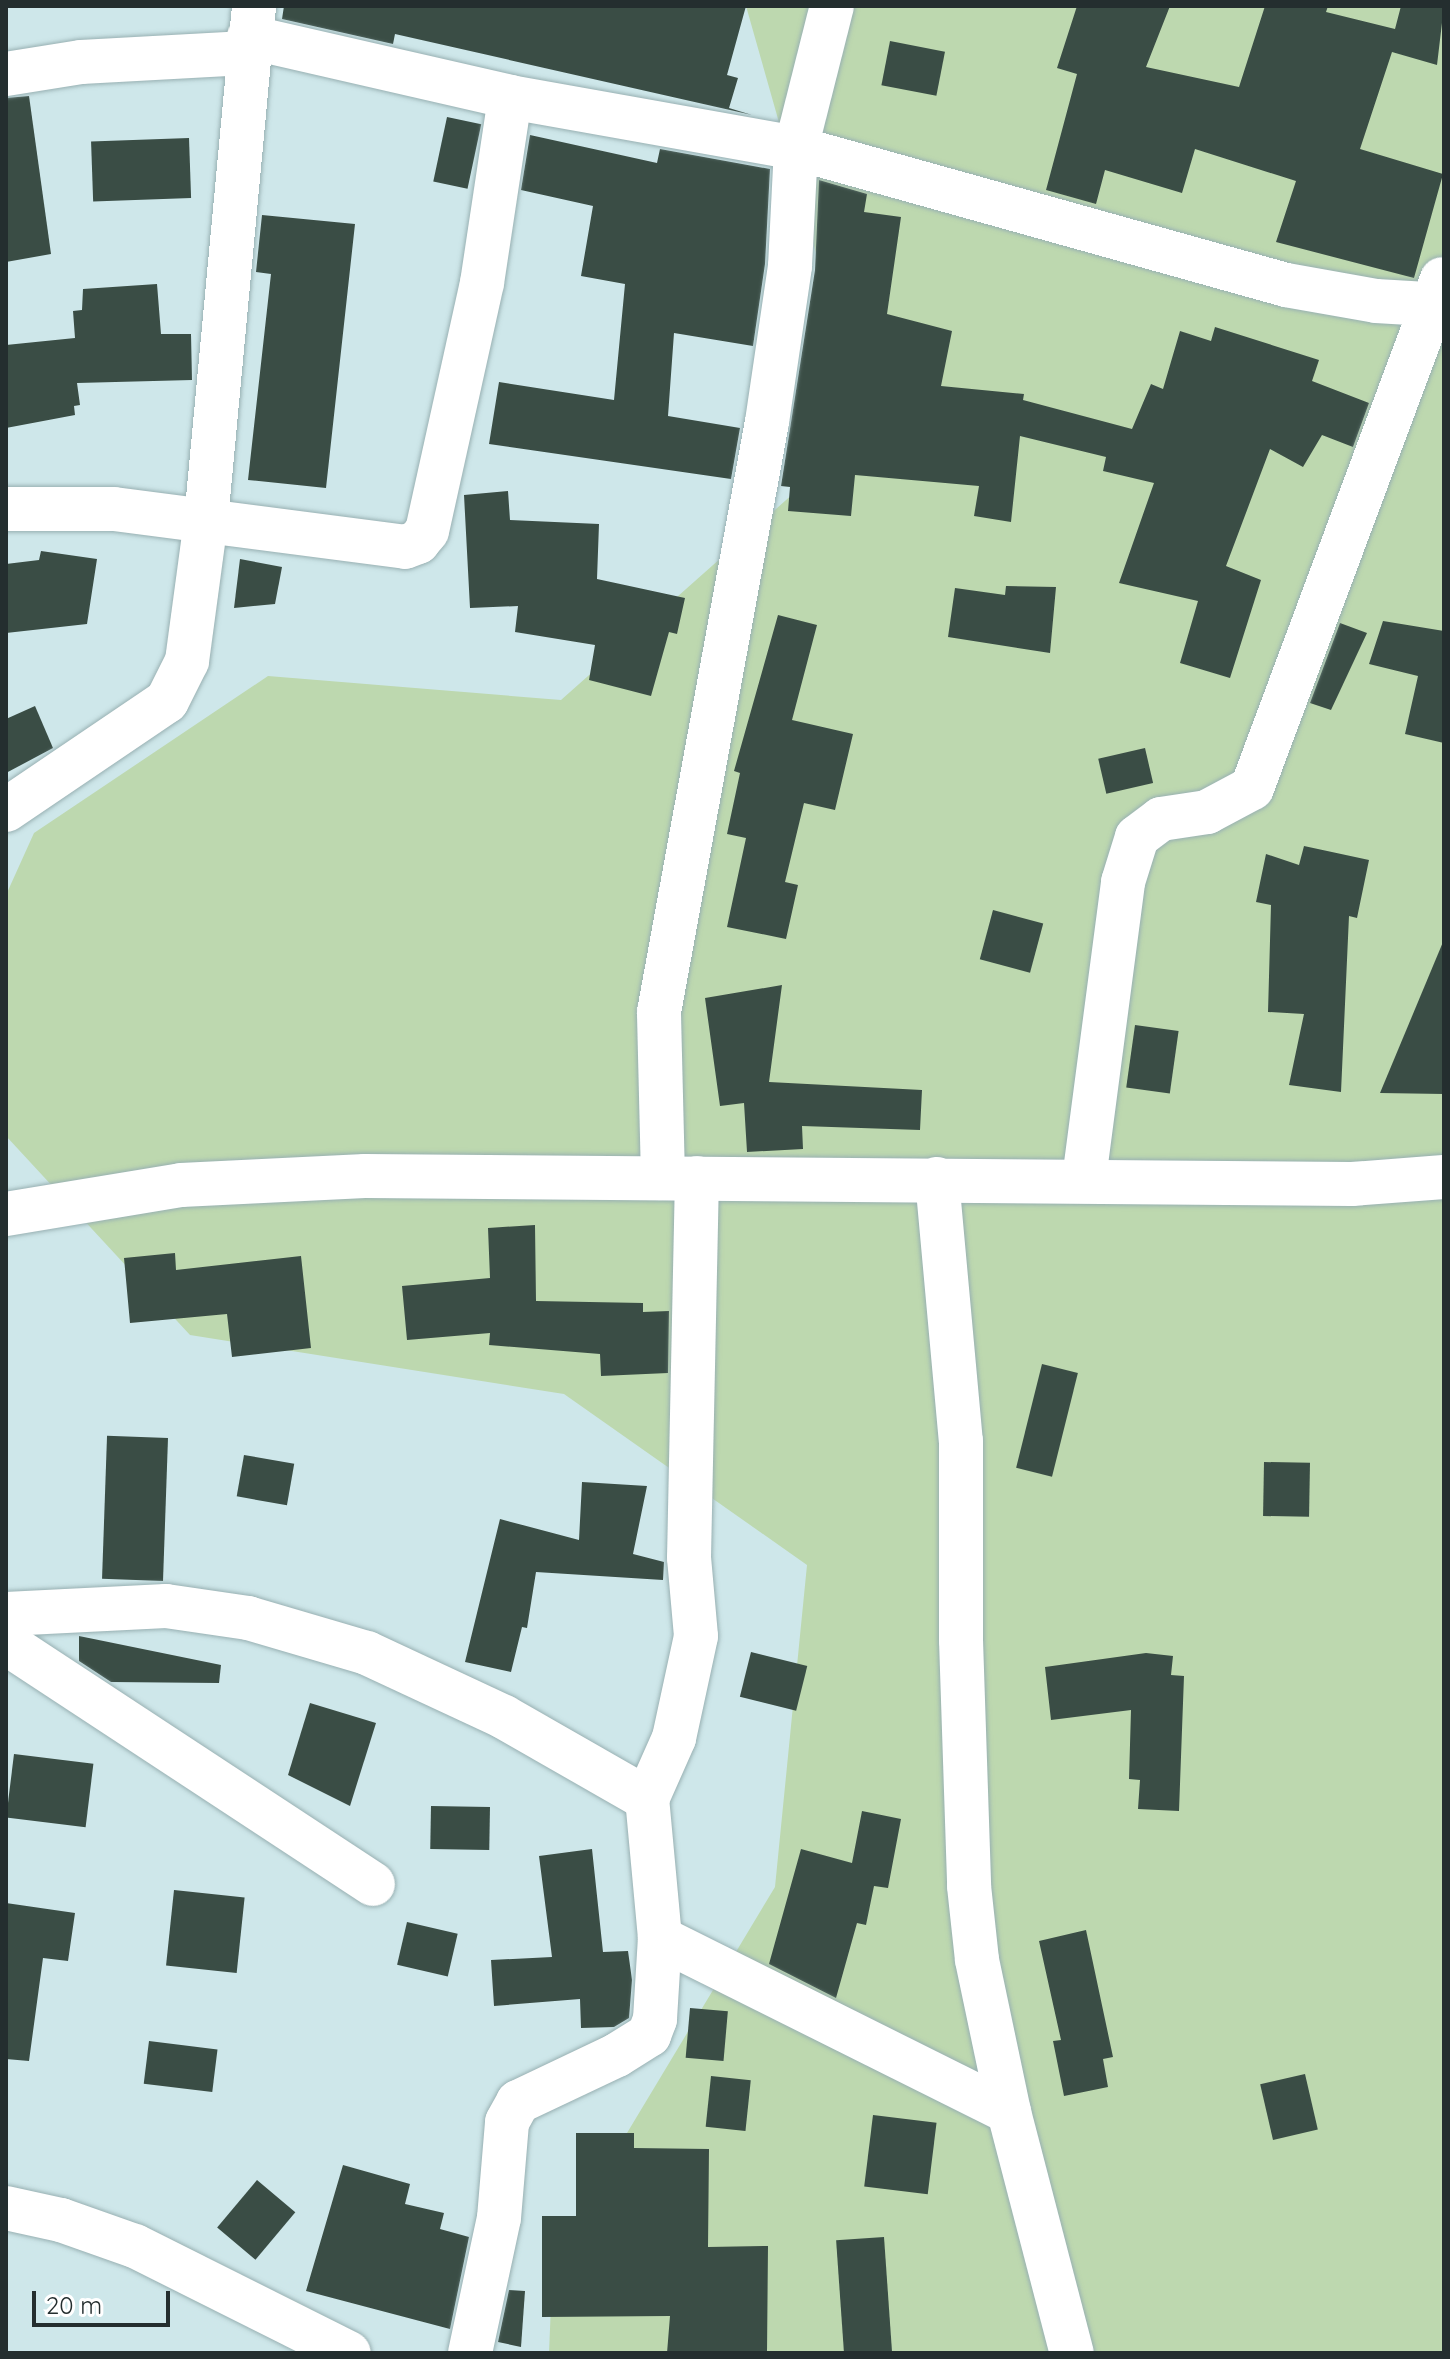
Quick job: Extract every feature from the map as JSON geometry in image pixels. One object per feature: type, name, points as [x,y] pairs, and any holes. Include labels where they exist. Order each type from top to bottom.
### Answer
[{"type":"street","points":[[470,2353],[499,2218],[507,2122],[518,2102],[536,2090],[617,2055],[649,2035],[655,2019],[660,1938],[647,1799],[674,1738],[696,1636],[689,1558],[680,1178],[659,1012],[767,422],[790,266],[796,148],[832,6]]},
{"type":"street","points":[[6,74],[250,32],[510,97],[796,148],[1286,285],[1376,301],[1441,294],[1252,788],[1207,812],[1161,819],[1137,837],[1123,882],[1084,1179]]},
{"type":"street","points":[[6,810],[167,701],[187,661],[206,520],[250,32]]},
{"type":"street","points":[[6,509],[114,509],[405,547],[427,531],[482,283],[510,97]]},
{"type":"street","points":[[6,1214],[181,1185],[365,1176],[1084,1179],[1352,1184],[1444,1177]]},
{"type":"street","points":[[937,1179],[961,1441],[969,1886],[977,1960],[1009,2112],[1072,2353]]},
{"type":"street","points":[[6,1614],[166,1606],[248,1618],[381,1659],[504,1717],[647,1799]]},
{"type":"street","points":[[6,1643],[373,1884]]},
{"type":"street","points":[[660,1938],[1009,2112]]},
{"type":"street","points":[[6,2208],[61,2220],[135,2246],[349,2353]]},
{"type":"green space","points":[[746,6],[1444,6],[1444,2353],[549,2353],[553,2256],[775,1887],[807,1565],[564,1394],[190,1335],[6,1136],[6,895],[34,833],[268,676],[561,700],[866,429]]},
{"type":"building","points":[[284,6],[746,6],[727,75],[738,78],[729,108],[752,115],[395,34],[393,44],[282,19]]},
{"type":"building","points":[[1077,6],[1170,6],[1146,67],[1239,87],[1265,6],[1328,6],[1326,12],[1395,29],[1401,6],[1444,6],[1437,65],[1392,52],[1360,149],[1443,174],[1414,278],[1276,242],[1296,181],[1195,149],[1182,193],[1105,170],[1096,204],[1046,190],[1077,74],[1057,68]]},
{"type":"building","points":[[890,41],[945,52],[936,96],[881,85]]},
{"type":"building","points":[[29,96],[51,254],[6,262],[6,98]]},
{"type":"building","points":[[447,117],[481,124],[468,189],[433,182]]},
{"type":"building","points":[[530,135],[657,163],[660,149],[770,169],[765,264],[753,346],[674,333],[668,416],[740,428],[731,479],[489,444],[499,382],[614,400],[625,284],[581,276],[593,206],[521,190]]},
{"type":"building","points":[[189,138],[191,198],[93,201],[91,141]]},
{"type":"building","points":[[819,180],[867,194],[864,212],[901,217],[887,314],[952,331],[941,386],[1024,394],[1023,400],[1132,429],[1151,384],[1163,389],[1180,331],[1211,341],[1215,327],[1319,360],[1312,381],[1369,403],[1353,447],[1322,435],[1303,467],[1270,449],[1226,566],[1261,580],[1230,678],[1180,663],[1198,601],[1119,583],[1154,483],[1103,471],[1106,457],[1020,436],[1011,522],[974,516],[979,486],[855,475],[851,516],[788,511],[790,487],[781,486],[815,270]]},
{"type":"building","points":[[262,215],[355,224],[326,488],[248,480],[271,274],[256,272]]},
{"type":"building","points":[[157,284],[161,334],[191,334],[192,380],[77,383],[80,405],[74,406],[75,415],[6,428],[6,345],[75,338],[73,311],[82,310],[83,289]]},
{"type":"building","points":[[508,491],[510,520],[599,524],[597,579],[685,598],[677,634],[669,632],[651,696],[589,680],[595,645],[515,632],[518,606],[470,608],[464,495]]},
{"type":"building","points":[[41,551],[97,559],[87,624],[6,633],[6,564],[39,560]]},
{"type":"building","points":[[240,559],[282,567],[275,604],[234,608]]},
{"type":"building","points":[[1006,586],[1056,587],[1050,653],[948,637],[955,588],[1005,595]]},
{"type":"building","points":[[778,615],[817,625],[792,720],[853,734],[835,810],[804,803],[785,882],[798,885],[786,939],[727,927],[746,838],[727,834],[740,773],[734,771]]},
{"type":"building","points":[[1383,621],[1444,631],[1444,743],[1405,734],[1418,676],[1369,664]]},
{"type":"building","points":[[1340,623],[1367,633],[1331,710],[1310,703]]},
{"type":"building","points":[[35,706],[53,748],[6,773],[6,719]]},
{"type":"building","points":[[1145,748],[1153,783],[1106,794],[1098,759]]},
{"type":"building","points":[[1304,846],[1369,860],[1357,918],[1349,916],[1341,1092],[1289,1085],[1304,1014],[1268,1012],[1271,905],[1256,902],[1266,854],[1299,865]]},
{"type":"building","points":[[993,910],[1043,923],[1030,973],[980,959]]},
{"type":"building","points":[[1443,942],[1444,1094],[1380,1093]]},
{"type":"building","points":[[782,985],[769,1082],[922,1090],[920,1130],[802,1126],[803,1149],[747,1152],[744,1103],[720,1106],[705,998]]},
{"type":"building","points":[[1135,1025],[1179,1031],[1170,1094],[1126,1087]]},
{"type":"building","points":[[535,1225],[536,1301],[643,1303],[643,1312],[669,1311],[668,1373],[601,1376],[600,1354],[489,1345],[490,1333],[407,1340],[402,1286],[490,1278],[488,1228]]},
{"type":"building","points":[[175,1253],[176,1270],[301,1256],[311,1348],[232,1357],[227,1314],[130,1323],[124,1258]]},
{"type":"building","points":[[1042,1364],[1078,1373],[1052,1477],[1016,1468]]},
{"type":"building","points":[[107,1436],[168,1438],[163,1581],[102,1579]]},
{"type":"building","points":[[244,1455],[294,1464],[287,1505],[237,1496]]},
{"type":"building","points":[[1264,1462],[1310,1463],[1309,1517],[1263,1516]]},
{"type":"building","points":[[582,1482],[647,1486],[633,1554],[664,1562],[663,1580],[536,1572],[527,1628],[522,1627],[511,1672],[465,1662],[500,1519],[579,1540]]},
{"type":"building","points":[[79,1636],[221,1665],[219,1683],[111,1682],[79,1661]]},
{"type":"building","points":[[751,1652],[807,1666],[796,1711],[740,1697]]},
{"type":"building","points":[[1146,1653],[1173,1656],[1171,1675],[1184,1676],[1179,1811],[1138,1809],[1140,1780],[1129,1779],[1131,1710],[1051,1720],[1045,1667]]},
{"type":"building","points":[[310,1703],[376,1723],[350,1806],[288,1775]]},
{"type":"building","points":[[14,1754],[93,1764],[86,1827],[6,1818]]},
{"type":"building","points":[[431,1806],[490,1807],[489,1850],[430,1849]]},
{"type":"building","points":[[862,1811],[901,1819],[888,1888],[874,1886],[866,1925],[857,1923],[836,1998],[769,1964],[801,1849],[852,1863]]},
{"type":"building","points":[[592,1849],[603,1952],[628,1951],[632,1980],[629,2018],[614,2027],[581,2028],[580,1999],[494,2006],[491,1960],[552,1957],[539,1856]]},
{"type":"building","points":[[174,1890],[245,1897],[237,1973],[166,1966]]},
{"type":"building","points":[[6,1903],[75,1913],[68,1961],[43,1958],[29,2061],[6,2059]]},
{"type":"building","points":[[407,1922],[458,1934],[448,1977],[397,1965]]},
{"type":"building","points":[[1086,1930],[1113,2057],[1103,2059],[1108,2087],[1064,2096],[1053,2041],[1061,2040],[1039,1941]]},
{"type":"building","points":[[690,2008],[728,2011],[723,2061],[686,2058]]},
{"type":"building","points":[[149,2041],[217,2049],[212,2092],[144,2084]]},
{"type":"building","points":[[1305,2074],[1318,2130],[1273,2140],[1260,2084]]},
{"type":"building","points":[[711,2076],[751,2080],[745,2131],[706,2127]]},
{"type":"building","points":[[873,2115],[937,2123],[928,2194],[864,2186]]},
{"type":"building","points":[[576,2133],[634,2133],[634,2148],[709,2149],[708,2247],[768,2246],[767,2353],[667,2353],[670,2316],[542,2317],[542,2216],[576,2216]]},
{"type":"building","points":[[343,2165],[410,2184],[405,2204],[444,2213],[440,2229],[469,2237],[450,2329],[306,2291]]},
{"type":"building","points":[[257,2180],[295,2212],[255,2260],[217,2227]]},
{"type":"building","points":[[884,2237],[892,2353],[844,2353],[836,2240]]},
{"type":"building","points":[[509,2290],[525,2291],[521,2347],[498,2342]]}]
